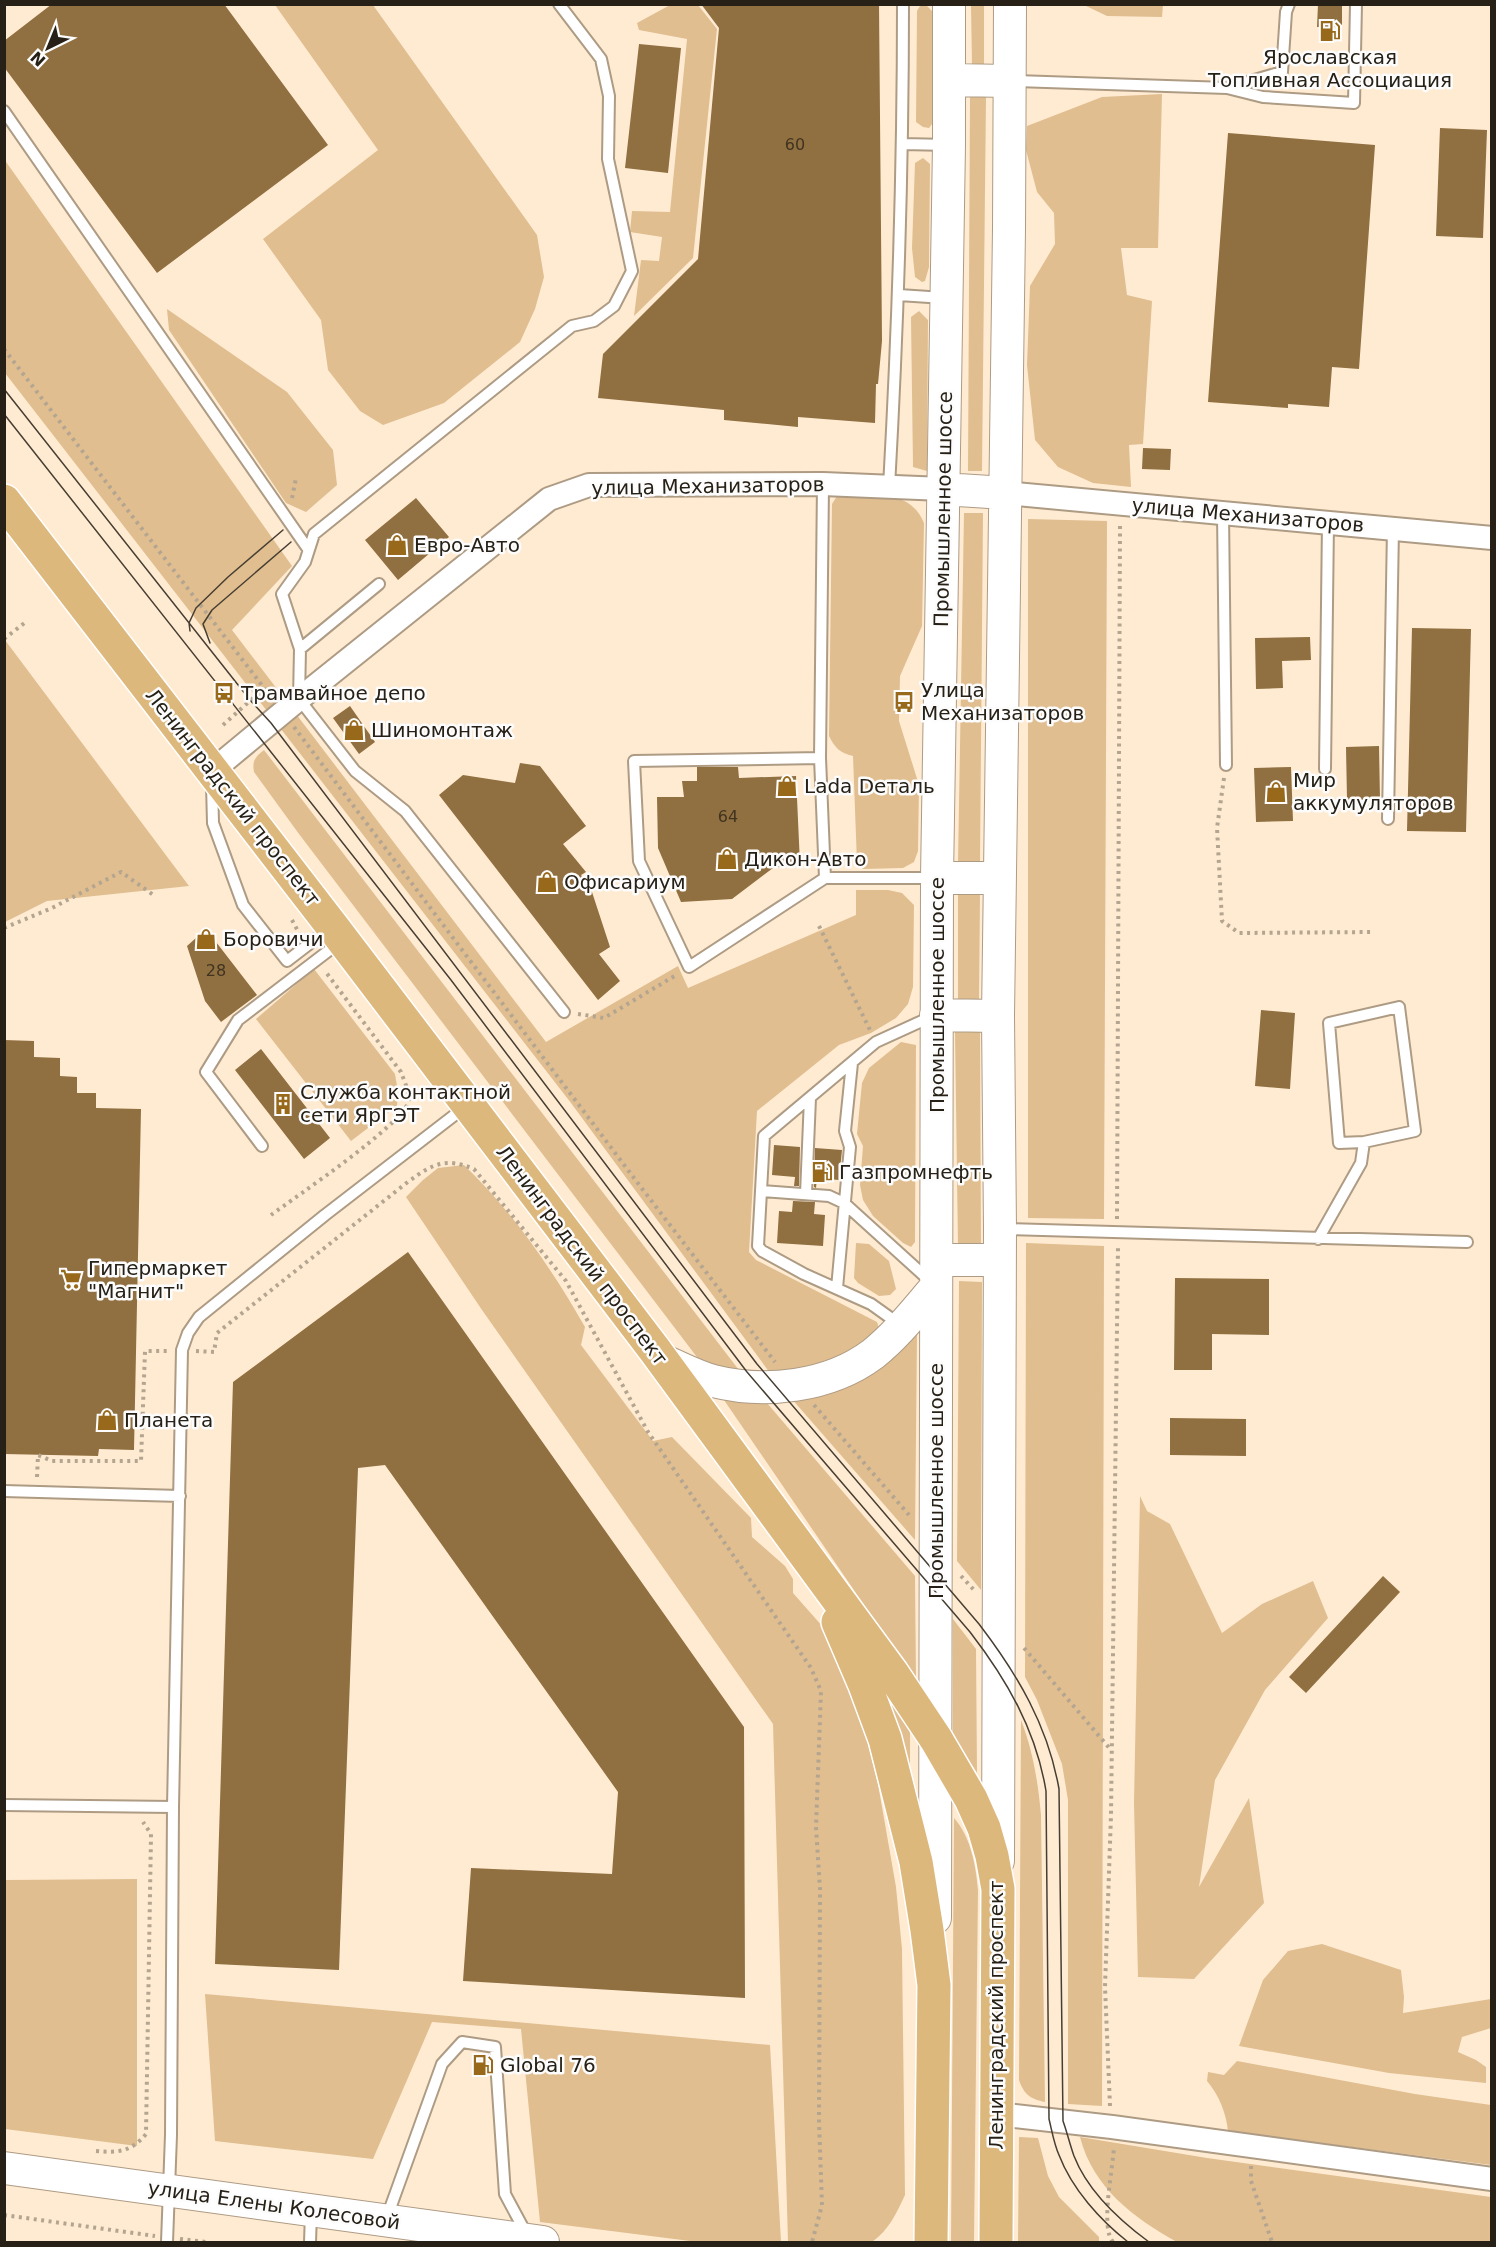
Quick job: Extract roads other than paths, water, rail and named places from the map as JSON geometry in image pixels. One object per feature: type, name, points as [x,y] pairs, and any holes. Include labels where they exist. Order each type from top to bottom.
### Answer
[{"type":"main road","name":"Промышленное шоссе","points":[[934,1985],[936,1015],[950,145],[950,4]]},
{"type":"main road","points":[[998,1889],[1000,1229],[998,1016],[1010,4]]},
{"type":"main road","points":[[950,80],[1010,81]]},
{"type":"main road","points":[[943,489],[1005,493]]},
{"type":"main road","name":"Ленинградский проспект","points":[[4,501],[337,933],[764,1496],[892,1673],[936,1739],[971,1799],[984,1828],[998,1889],[996,2242]]},
{"type":"main road","points":[[938,878],[1000,878]]},
{"type":"main road","points":[[936,1015],[998,1016]]},
{"type":"main road","points":[[662,1360],[691,1373],[724,1383],[754,1387],[795,1384],[838,1374],[856,1365],[887,1342],[902,1326],[936,1273],[999,1260]]},
{"type":"main road","name":"Ленинградский проспект","points":[[764,1496],[813,1576],[841,1628],[885,1739],[916,1862],[934,1985],[931,2242]]},
{"type":"main road","name":"улица Елены Колесовой","points":[[4,2168],[386,2220],[440,2235],[537,2241]]},
{"type":"street","name":"улица Механизаторов","points":[[212,771],[549,499],[588,485],[823,484],[943,489]]},
{"type":"street","name":"улица Механизаторов","points":[[1005,493],[1491,538]]},
{"type":"street","points":[[997,2114],[1112,2127],[1491,2179]]},
{"type":"lane","points":[[559,4],[601,59],[609,96],[608,159],[632,271],[614,306],[594,321],[572,326],[314,534],[305,562],[282,594],[300,649],[291,706],[355,771],[405,811],[564,1012]]},
{"type":"lane","points":[[890,487],[899,296],[903,144],[903,4]]},
{"type":"lane","points":[[1227,88],[1281,72],[1286,12],[1289,4]]},
{"type":"lane","points":[[1010,81],[1227,88],[1263,98],[1354,103],[1356,4]]},
{"type":"lane","points":[[4,111],[308,549]]},
{"type":"lane","points":[[903,144],[950,145]]},
{"type":"lane","points":[[899,296],[946,298]]},
{"type":"lane","points":[[823,484],[820,758],[825,878]]},
{"type":"lane","points":[[1223,512],[1226,765]]},
{"type":"lane","points":[[1326,769],[1328,522]]},
{"type":"lane","points":[[1388,819],[1393,528]]},
{"type":"lane","points":[[300,649],[379,584]]},
{"type":"lane","points":[[820,758],[634,762],[639,861],[689,967],[825,878],[938,878]]},
{"type":"lane","points":[[212,771],[213,823],[243,905],[287,961],[307,946],[337,933]]},
{"type":"lane","points":[[262,1146],[206,1072],[238,1020],[316,959],[337,933]]},
{"type":"lane","points":[[1399,1007],[1415,1131],[1364,1142],[1339,1143],[1329,1023],[1399,1007]]},
{"type":"lane","points":[[902,1326],[872,1304],[762,1251],[758,1246],[764,1136],[876,1041],[936,1015]]},
{"type":"lane","points":[[837,1288],[850,1147],[845,1131],[852,1063]]},
{"type":"lane","points":[[806,1194],[810,1098]]},
{"type":"lane","points":[[167,2240],[182,1350],[188,1333],[199,1317],[325,1215],[468,1105]]},
{"type":"lane","points":[[1318,1239],[1361,1163],[1364,1142]]},
{"type":"lane","points":[[761,1191],[828,1196],[844,1203],[902,1255],[936,1273]]},
{"type":"lane","points":[[1000,1229],[1467,1242]]},
{"type":"lane","points":[[902,1255],[936,1273]]},
{"type":"lane","points":[[4,1491],[180,1496]]},
{"type":"lane","points":[[4,1805],[173,1807]]},
{"type":"lane","points":[[386,2220],[442,2064],[462,2042],[495,2047],[505,2194],[537,2241]]},
{"type":"lane","points":[[310,2242],[311,2210]]},
{"type":"tram line","points":[[4,389],[250,700],[271,723],[757,1364],[979,1624],[1019,1682],[1047,1744],[1059,1789],[1063,2121],[1074,2156],[1087,2182],[1116,2215],[1149,2242]]},
{"type":"tram line","points":[[4,414],[451,980],[747,1372],[970,1632],[1008,1687],[1035,1747],[1046,1791],[1049,2119],[1057,2151],[1071,2180],[1097,2214],[1128,2242]]},
{"type":"tram line","points":[[190,631],[189,623],[196,608],[283,530]]},
{"type":"tram line","points":[[210,643],[203,624],[212,610],[291,542]]},
{"type":"place","name":"Ярославская Топливная Ассоциация","points":[[1330,31]]},
{"type":"place","name":"Евро-Авто","points":[[397,545]]},
{"type":"place","name":"Трамвайное депо","points":[[224,693]]},
{"type":"place","name":"Улица Механизаторов","points":[[904,702]]},
{"type":"place","name":"Шиномонтаж","points":[[354,730]]},
{"type":"place","name":"Lada Dеталь","points":[[787,786]]},
{"type":"place","name":"Мир аккумуляторов","points":[[1276,792]]},
{"type":"place","name":"Дикон-Авто","points":[[727,859]]},
{"type":"place","name":"Офисариум","points":[[547,882]]},
{"type":"place","name":"Боровичи","points":[[206,939]]},
{"type":"place","name":"Служба контактной сети ЯрГЭТ","points":[[283,1104]]},
{"type":"place","name":"Газпромнефть","points":[[822,1172]]},
{"type":"place","name":"Гипермаркет \"Магнит\"","points":[[71,1279]]},
{"type":"place","name":"Планета","points":[[107,1420]]},
{"type":"place","name":"Global 76","points":[[483,2065]]}]
